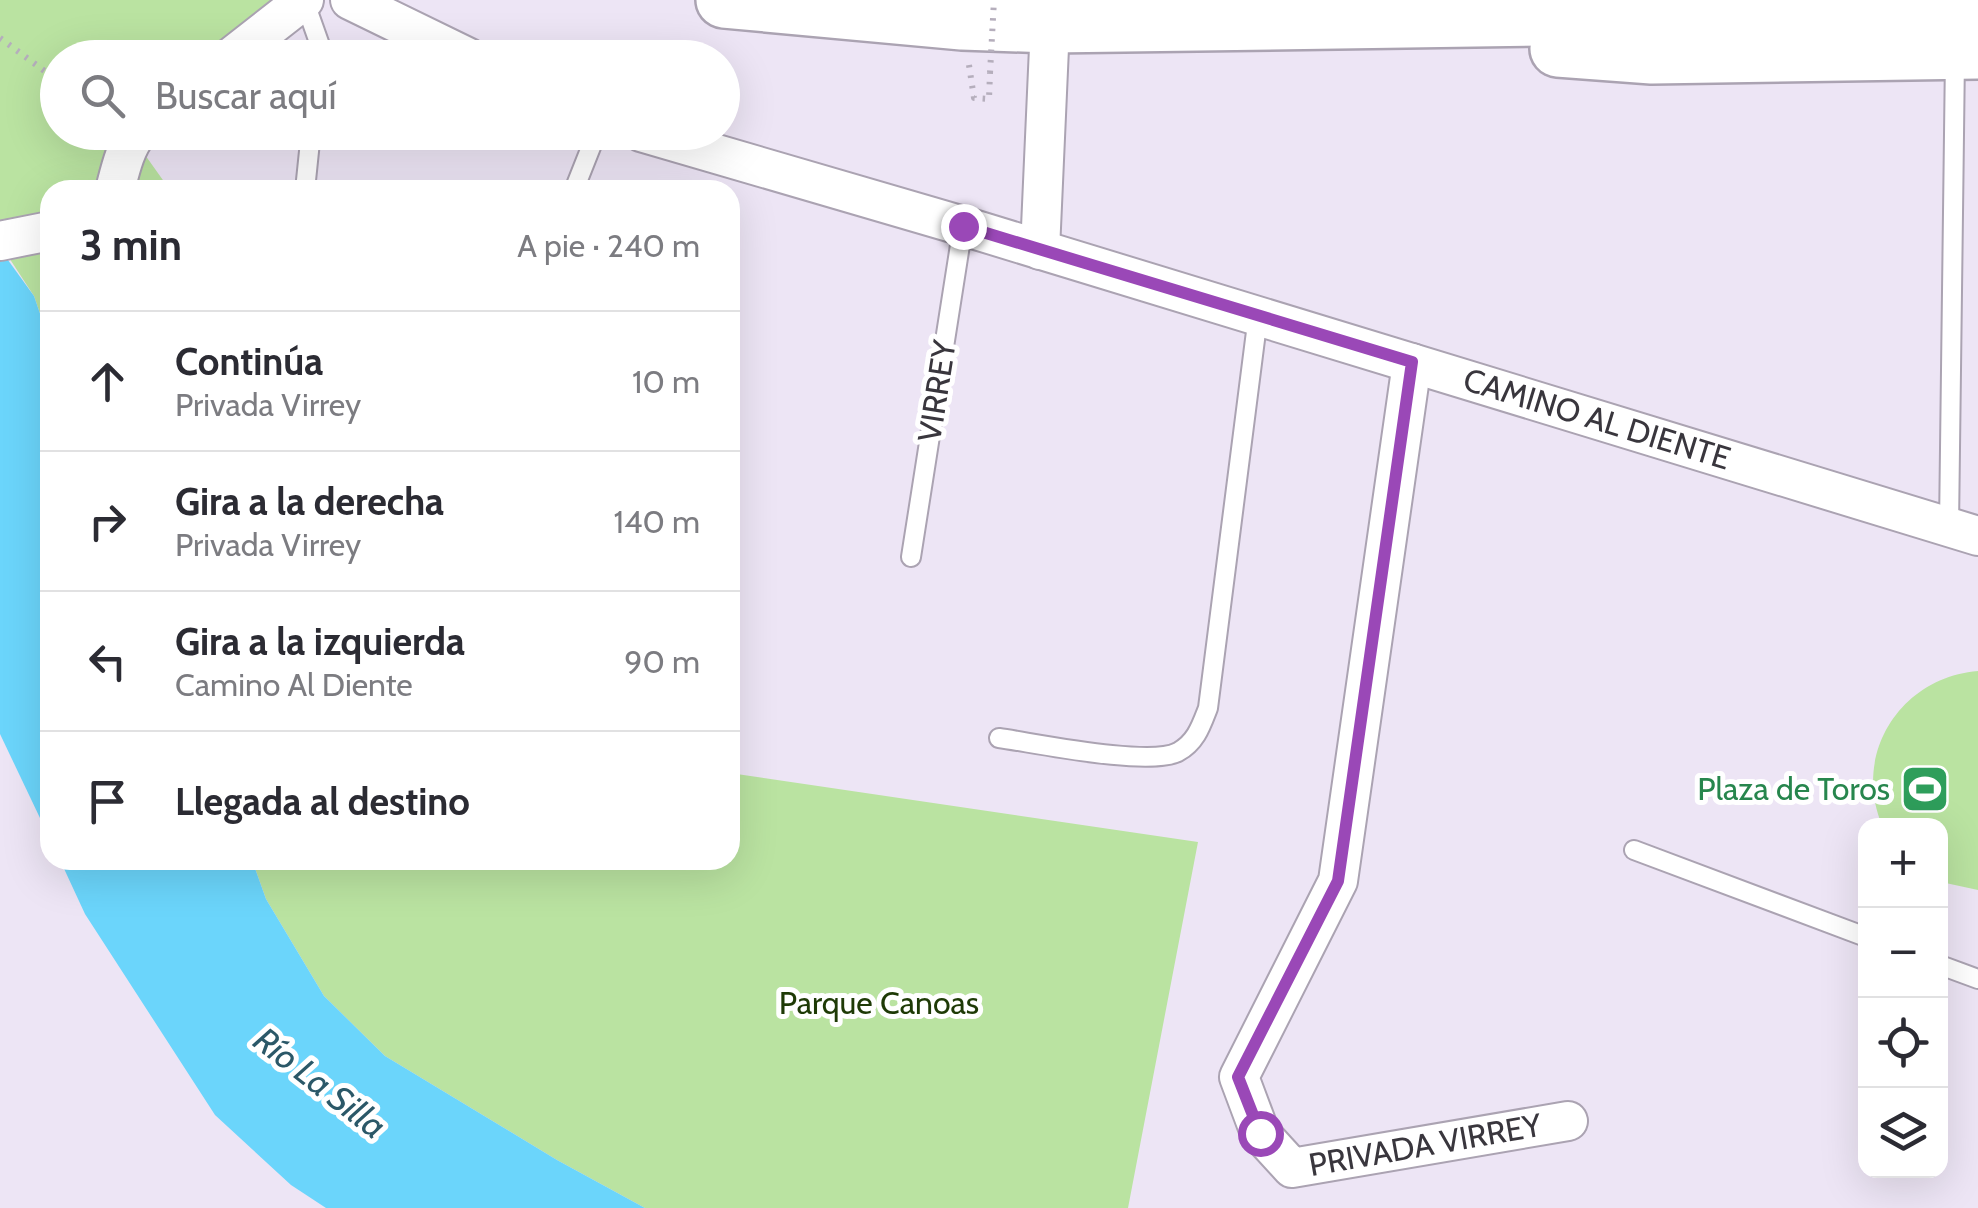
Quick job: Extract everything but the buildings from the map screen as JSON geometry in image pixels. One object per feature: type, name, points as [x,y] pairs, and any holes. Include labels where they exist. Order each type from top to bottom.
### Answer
[{"type":"highway","points":[[724,0],[962,22],[1050,25],[1450,20],[1492,36],[1541,46],[1652,56],[1970,38]]},
{"type":"street","points":[[253,40],[304,0]]},
{"type":"street","points":[[350,0],[432,40]]},
{"type":"street","points":[[1040,250],[1050,25]]},
{"type":"street","points":[[118,180],[128,150]]},
{"type":"street","name":"CAMINO AL DIENTE","points":[[702,150],[1964,532]]},
{"type":"street","points":[[0,241],[40,233]]},
{"type":"street","name":"PRIVADA VIRREY","points":[[1412,362],[1338,881],[1238,1077],[1260,1133],[1292,1168],[1568,1120]]},
{"type":"lane","points":[[304,0],[318,40]]},
{"type":"lane","points":[[1964,532],[1970,38]]},
{"type":"lane","points":[[306,180],[310,150]]},
{"type":"lane","points":[[578,180],[590,150]]},
{"type":"lane","name":"VIRREY","points":[[911,557],[963,226]]},
{"type":"lane","points":[[999,738],[1148,758],[1176,753],[1198,734],[1208,708],[1258,316]]},
{"type":"lane","points":[[1634,850],[1858,934]]},
{"type":"lane","points":[[1948,968],[1978,980]]},
{"type":"path","points":[[990,74],[994,0]]},
{"type":"path","points":[[0,38],[40,68]]},
{"type":"green space","points":[[0,0],[282,0],[240,40],[40,40],[40,150],[142,150],[163,180],[40,180],[40,314],[34,296],[0,244]]},
{"type":"green space","name":"Plaza de Toros","points":[[1978,671],[1978,890],[1948,884],[1948,818],[1880,818],[1874,798],[1879,747],[1890,724],[1926,688],[1951,676]]},
{"type":"green space","name":"Parque Canoas","points":[[740,774],[1198,842],[1128,1208],[645,1208],[385,1056],[324,996],[266,899],[256,870],[740,870]]},
{"type":"water","points":[[0,249],[34,296],[40,314],[40,818],[0,734]]},
{"type":"water","name":"Río La Silla","points":[[65,870],[256,870],[266,899],[324,996],[385,1056],[645,1208],[326,1208],[291,1185],[215,1115],[85,914]]},
{"type":"place","name":"Plaza de Toros","points":[[1925,789]]},
{"type":"route","points":[[963,226],[1412,362],[1338,881],[1238,1077],[1260,1133]]}]
